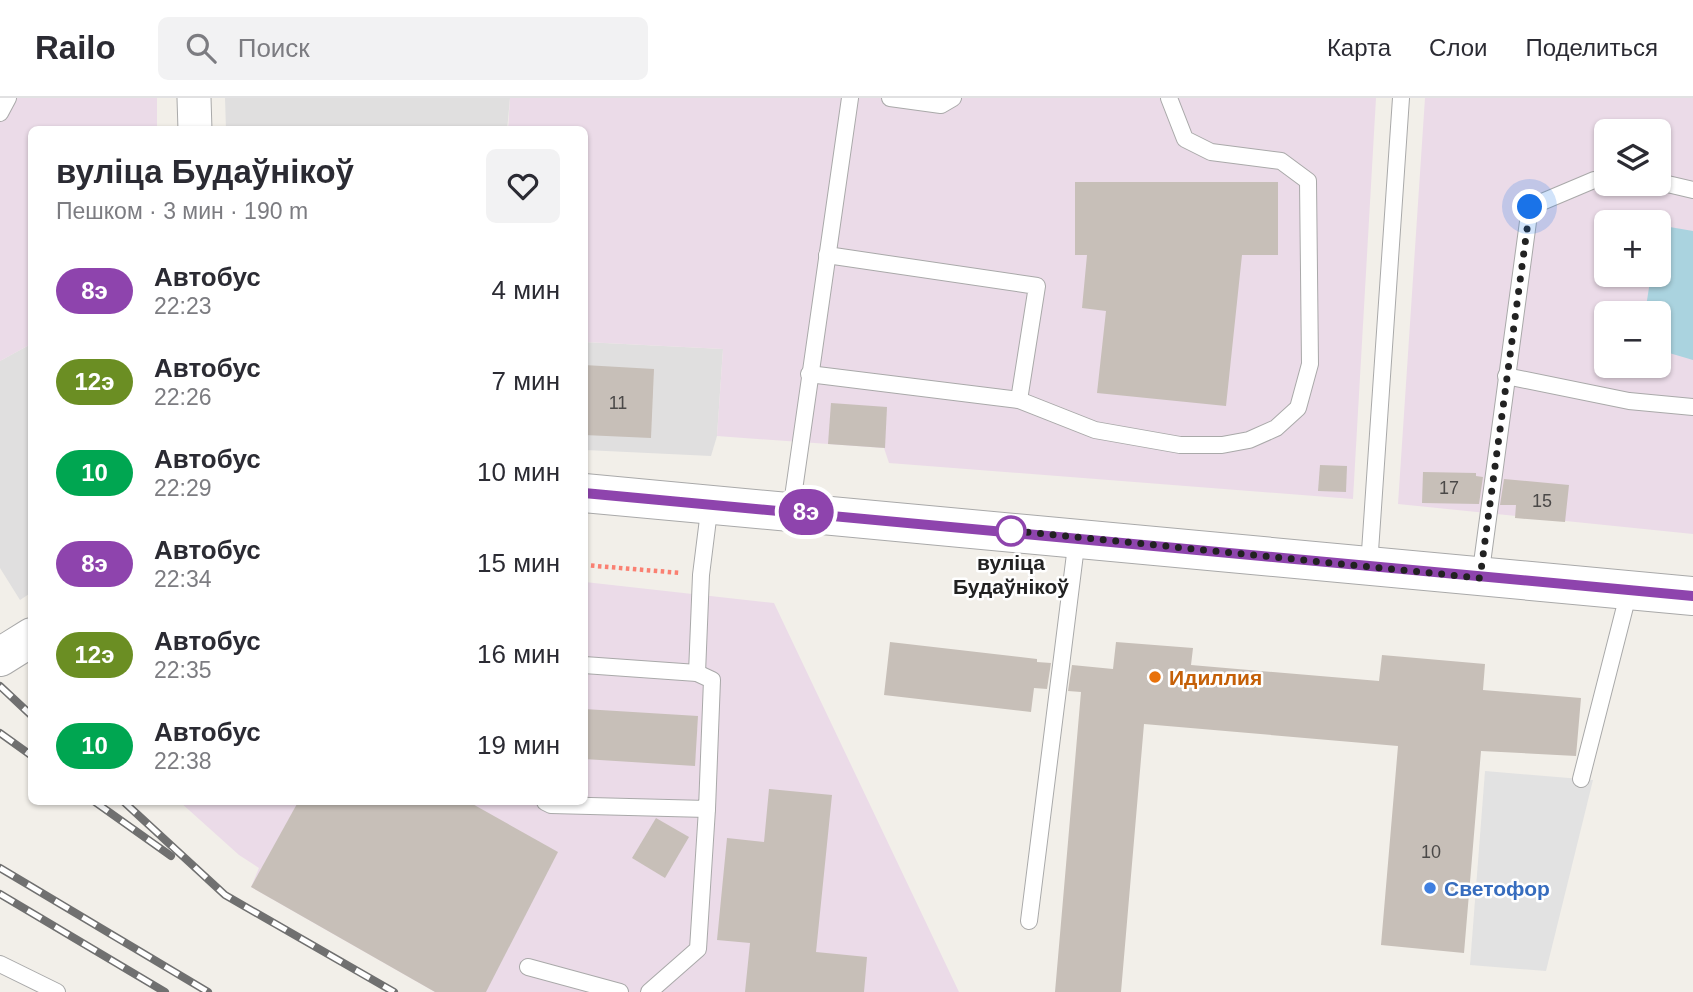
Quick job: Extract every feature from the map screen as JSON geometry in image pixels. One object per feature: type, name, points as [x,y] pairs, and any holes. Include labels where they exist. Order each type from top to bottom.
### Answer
[{"type":"street","points":[[194,98],[195,126]]},
{"type":"street","points":[[588,492],[1693,596]]},
{"type":"street","points":[[0,657],[28,639]]},
{"type":"lane","points":[[0,113],[8,98]]},
{"type":"lane","points":[[792,511],[809,374],[850,98]]},
{"type":"lane","points":[[890,98],[941,105],[953,98]]},
{"type":"lane","points":[[809,374],[1019,400],[1095,430],[1180,445],[1222,445],[1249,440],[1276,428],[1298,408],[1310,364],[1308,181],[1282,161],[1211,152],[1185,139],[1169,98]]},
{"type":"lane","points":[[1369,566],[1401,98]]},
{"type":"lane","points":[[1480,578],[1530,207],[1594,180]]},
{"type":"lane","points":[[1671,185],[1693,190]]},
{"type":"lane","points":[[827,255],[1037,286],[1019,400]]},
{"type":"lane","points":[[1506,376],[1629,401],[1693,407]]},
{"type":"lane","points":[[697,673],[703,597],[701,575],[710,503]]},
{"type":"lane","points":[[1029,921],[1077,538]]},
{"type":"lane","points":[[1581,779],[1629,591]]},
{"type":"lane","points":[[588,665],[697,673],[712,680],[698,949],[649,992]]},
{"type":"lane","points":[[551,805],[707,809]]},
{"type":"lane","points":[[0,964],[57,992]]},
{"type":"lane","points":[[528,967],[620,992]]},
{"type":"path","points":[[588,565],[701,575]]},
{"type":"shaded area","points":[[0,98],[157,98],[157,126],[28,126],[28,346],[0,361]]},
{"type":"shaded area","points":[[225,98],[510,98],[507,126],[226,126]]},
{"type":"shaded area","points":[[510,98],[1376,98],[1353,499],[889,463],[884,448],[717,436],[723,349],[588,342],[588,126],[508,126]]},
{"type":"shaded area","points":[[1425,98],[1693,98],[1693,534],[1398,504]]},
{"type":"shaded area","points":[[588,342],[723,349],[717,436],[711,456],[588,450]]},
{"type":"shaded area","points":[[28,346],[28,595],[20,600],[0,568],[0,361]]},
{"type":"shaded area","points":[[588,582],[774,603],[959,992],[435,992],[251,887],[259,868],[239,855],[183,805],[588,805]]},
{"type":"shaded area","points":[[1485,771],[1593,780],[1546,971],[1470,965]]},
{"type":"water","points":[[1671,227],[1693,231],[1693,360],[1671,354],[1671,301],[1647,301],[1649,287],[1671,287]]},
{"type":"building","points":[[1075,182],[1278,182],[1278,255],[1242,255],[1226,406],[1097,393],[1106,311],[1082,308],[1087,255],[1075,255]]},
{"type":"building","points":[[588,365],[654,369],[651,438],[588,435]]},
{"type":"building","points":[[831,403],[887,407],[885,448],[828,444]]},
{"type":"building","points":[[1320,465],[1347,466],[1346,492],[1318,491]]},
{"type":"building","points":[[1423,472],[1476,473],[1476,476],[1483,477],[1479,504],[1422,503]]},
{"type":"building","points":[[1504,479],[1569,485],[1565,522],[1515,518],[1516,505],[1500,505]]},
{"type":"building","points":[[890,642],[1037,659],[1037,662],[1051,663],[1047,689],[1034,688],[1031,712],[884,695]]},
{"type":"building","points":[[1116,642],[1193,648],[1191,665],[1379,681],[1382,655],[1485,664],[1483,690],[1581,698],[1576,756],[1481,751],[1464,953],[1381,945],[1398,746],[1144,724],[1121,992],[1055,992],[1081,692],[1068,691],[1072,665],[1113,669]]},
{"type":"building","points":[[588,709],[698,716],[695,766],[588,759]]},
{"type":"building","points":[[769,789],[832,795],[816,952],[867,957],[864,992],[745,992],[750,943],[717,940],[727,838],[764,842]]},
{"type":"building","points":[[296,805],[474,805],[558,852],[486,992],[435,992],[251,887]]},
{"type":"building","points":[[656,818],[689,837],[665,878],[632,858]]},
{"type":"railway","points":[[0,686],[28,712]]},
{"type":"railway","points":[[0,733],[28,753]]},
{"type":"railway","points":[[99,805],[171,856]]},
{"type":"railway","points":[[127,805],[225,895],[394,992]]},
{"type":"railway","points":[[0,868],[208,992]]},
{"type":"railway","points":[[0,894],[165,992]]},
{"type":"bus line","name":"8э","points":[[588,493],[1007,530],[1693,596]]},
{"type":"place","name":"вуліца Будаўнікоў","points":[[1011,531]]},
{"type":"place","name":"Идиллия","points":[[1155,677]]},
{"type":"place","name":"Светофор","points":[[1430,888]]},
{"type":"route","points":[[1011,531],[1007,530],[1480,578],[1530,207]]}]
